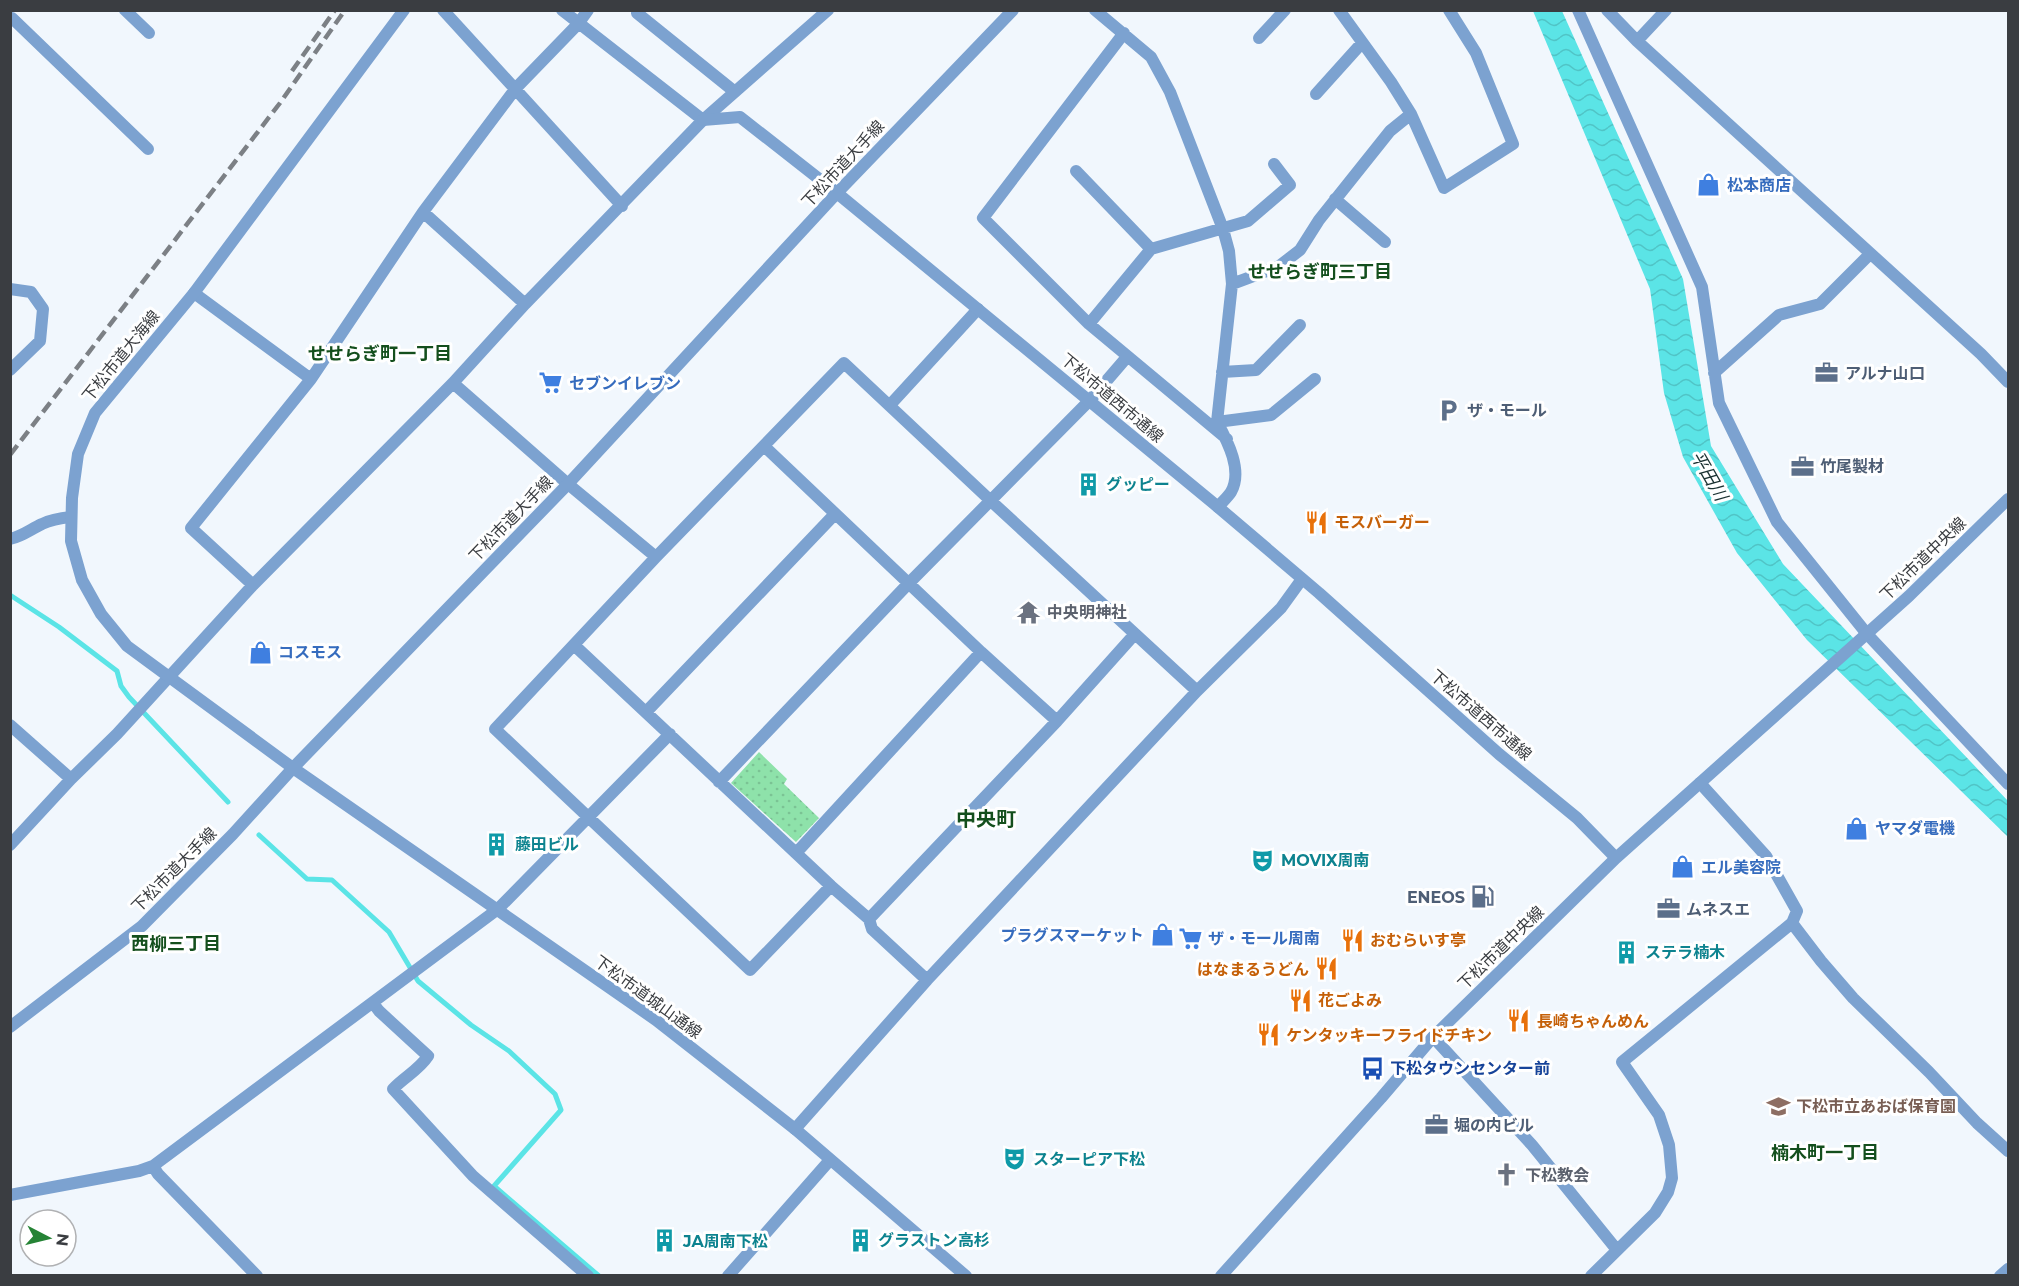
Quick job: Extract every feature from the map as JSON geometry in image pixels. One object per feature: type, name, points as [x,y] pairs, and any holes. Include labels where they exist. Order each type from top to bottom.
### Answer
[{"type":"street","points":[[125,10],[149,33]]},
{"type":"street","name":"下松市道大海線","points":[[293,768],[127,646],[101,614],[82,580],[71,541],[71,517],[78,454],[95,413],[194,293],[404,10]]},
{"type":"street","points":[[443,10],[622,206]]},
{"type":"street","points":[[562,10],[703,120]]},
{"type":"street","points":[[253,585],[191,528],[311,379],[423,212],[516,88],[578,24],[588,10]]},
{"type":"street","points":[[10,845],[71,779],[117,734],[253,585],[453,383],[525,304],[703,120],[828,10]]},
{"type":"street","name":"下松市道大手線","points":[[10,1027],[142,926],[233,834],[293,768],[568,484],[837,193],[1013,10]]},
{"type":"street","points":[[1095,10],[1151,57],[1170,92],[1222,229],[1228,251],[1232,284],[1217,422],[1227,439],[1236,473],[1232,491],[1218,507]]},
{"type":"street","points":[[1259,38],[1285,10]]},
{"type":"street","points":[[1339,10],[1411,114],[1444,188],[1513,144],[1476,53],[1449,10]]},
{"type":"street","points":[[1578,10],[1702,287],[1719,404],[1776,522],[1863,637],[2008,784]]},
{"type":"street","points":[[1606,10],[1637,41],[1981,354],[2008,382]]},
{"type":"street","points":[[1637,41],[1666,10]]},
{"type":"street","points":[[636,11],[735,92]]},
{"type":"street","points":[[14,16],[148,148]]},
{"type":"street","points":[[1124,33],[983,218],[1089,324],[1227,439]]},
{"type":"street","points":[[1316,94],[1361,44]]},
{"type":"street","points":[[1232,284],[1278,267],[1300,250],[1335,200],[1390,131],[1411,114]]},
{"type":"street","name":"下松市道西市通線","points":[[703,120],[740,117],[837,193],[1218,507],[1499,754],[1577,818],[1616,858]]},
{"type":"street","points":[[1089,324],[1151,249],[1248,221],[1290,185],[1274,164]]},
{"type":"street","points":[[1076,171],[1151,249]]},
{"type":"street","points":[[1335,200],[1385,242]]},
{"type":"street","points":[[423,212],[525,304]]},
{"type":"street","points":[[1714,372],[1779,315],[1820,304],[1870,254]]},
{"type":"street","points":[[10,289],[31,292],[42,309],[40,341],[10,370]]},
{"type":"street","points":[[194,293],[311,379]]},
{"type":"street","points":[[890,405],[978,309]]},
{"type":"street","points":[[1222,372],[1256,370],[1300,326]]},
{"type":"street","points":[[719,782],[909,583],[1090,400],[1127,357]]},
{"type":"street","points":[[831,886],[750,970],[495,729],[656,557],[844,363],[1134,635],[1197,691]]},
{"type":"street","points":[[1217,422],[1271,415],[1315,379]]},
{"type":"street","points":[[453,383],[568,484],[656,557]]},
{"type":"street","points":[[764,446],[1057,721]]},
{"type":"street","name":"下松市道中央線","points":[[1221,1275],[1433,1037],[1616,858],[1909,596],[2008,499]]},
{"type":"street","points":[[647,711],[834,514]]},
{"type":"street","points":[[10,539],[23,536],[54,519],[71,517]]},
{"type":"street","points":[[795,1129],[927,980],[1197,691],[1281,608],[1302,579]]},
{"type":"street","points":[[869,919],[1057,721],[1134,635]]},
{"type":"street","points":[[574,645],[869,919],[872,929],[927,980]]},
{"type":"street","points":[[797,852],[981,652]]},
{"type":"street","points":[[10,725],[71,779]]},
{"type":"street","points":[[10,1195],[139,1171],[153,1166],[498,909],[670,734]]},
{"type":"street","name":"下松市道城山通線","points":[[293,768],[656,1020],[795,1129],[966,1275]]},
{"type":"street","points":[[1591,1275],[1655,1213],[1668,1192],[1672,1178],[1669,1145],[1659,1115],[1622,1062],[1792,923],[1797,911],[1766,856],[1700,783]]},
{"type":"street","points":[[1792,923],[1853,998],[1929,1072],[1977,1123],[2008,1151]]},
{"type":"street","points":[[373,1003],[428,1056],[420,1067],[404,1077],[393,1089],[473,1176],[588,1275]]},
{"type":"street","points":[[1433,1037],[1532,1145],[1617,1250]]},
{"type":"street","points":[[728,1275],[830,1160]]},
{"type":"street","points":[[153,1166],[158,1174],[257,1275]]},
{"type":"street","points":[[2000,1275],[2008,1269]]},
{"type":"green space","points":[[759,752],[787,779],[784,784],[819,818],[796,842],[731,783]]},
{"type":"water","name":"平田川","points":[[1533,11],[1562,11],[1683,279],[1711,446],[1783,564],[2008,801],[2008,837],[1807,640],[1737,553],[1683,457],[1664,393],[1650,289]]},
{"type":"waterway","points":[[10,595],[59,627],[117,671],[121,686],[129,697],[228,802]]},
{"type":"waterway","points":[[259,835],[307,879],[332,880],[389,932],[418,981],[471,1025],[509,1051],[555,1094],[561,1110],[494,1186],[599,1276]]},
{"type":"railway","points":[[292,71],[335,10]]},
{"type":"railway","points":[[10,455],[280,103],[345,10]]},
{"type":"place","name":"松本商店","points":[[1709,185]]},
{"type":"place","name":"アルナ山口","points":[[1827,373]]},
{"type":"place","name":"セブンイレブン","points":[[551,383]]},
{"type":"place","name":"ザ・モール","points":[[1449,410]]},
{"type":"place","name":"竹尾製材","points":[[1802,466]]},
{"type":"place","name":"グッピー","points":[[1088,484]]},
{"type":"place","name":"モスバーガー","points":[[1316,522]]},
{"type":"place","name":"中央明神社","points":[[1029,612]]},
{"type":"place","name":"コスモス","points":[[260,652]]},
{"type":"place","name":"ヤマダ電機","points":[[1857,828]]},
{"type":"place","name":"藤田ビル","points":[[497,844]]},
{"type":"place","name":"MOVIX周南","points":[[1263,860]]},
{"type":"place","name":"エル美容院","points":[[1683,867]]},
{"type":"place","name":"ENEOS","points":[[1483,897]]},
{"type":"place","name":"ムネスエ","points":[[1668,909]]},
{"type":"place","name":"プラグスマーケット","points":[[1162,935]]},
{"type":"place","name":"ザ・モール周南","points":[[1190,938]]},
{"type":"place","name":"おむらいす亭","points":[[1352,940]]},
{"type":"place","name":"ステラ楠木","points":[[1627,952]]},
{"type":"place","name":"はなまるうどん","points":[[1327,969]]},
{"type":"place","name":"花ごよみ","points":[[1300,1000]]},
{"type":"place","name":"長崎ちゃんめん","points":[[1519,1021]]},
{"type":"place","name":"ケンタッキーフライドチキン","points":[[1268,1035]]},
{"type":"place","name":"下松タウンセンター前","points":[[1372,1068]]},
{"type":"place","name":"下松市立あおば保育園","points":[[1778,1106]]},
{"type":"place","name":"堀の内ビル","points":[[1436,1125]]},
{"type":"place","name":"スターピア下松","points":[[1015,1159]]},
{"type":"place","name":"下松教会","points":[[1507,1175]]},
{"type":"place","name":"グラストン高杉","points":[[860,1240]]},
{"type":"place","name":"JA周南下松","points":[[665,1241]]},
{"type":"district","name":"せせらぎ町三丁目","points":[[1320,272]]},
{"type":"district","name":"せせらぎ町一丁目","points":[[380,354]]},
{"type":"district","name":"中央町","points":[[986,819]]},
{"type":"district","name":"西柳三丁目","points":[[176,944]]},
{"type":"district","name":"楠木町一丁目","points":[[1825,1153]]}]
